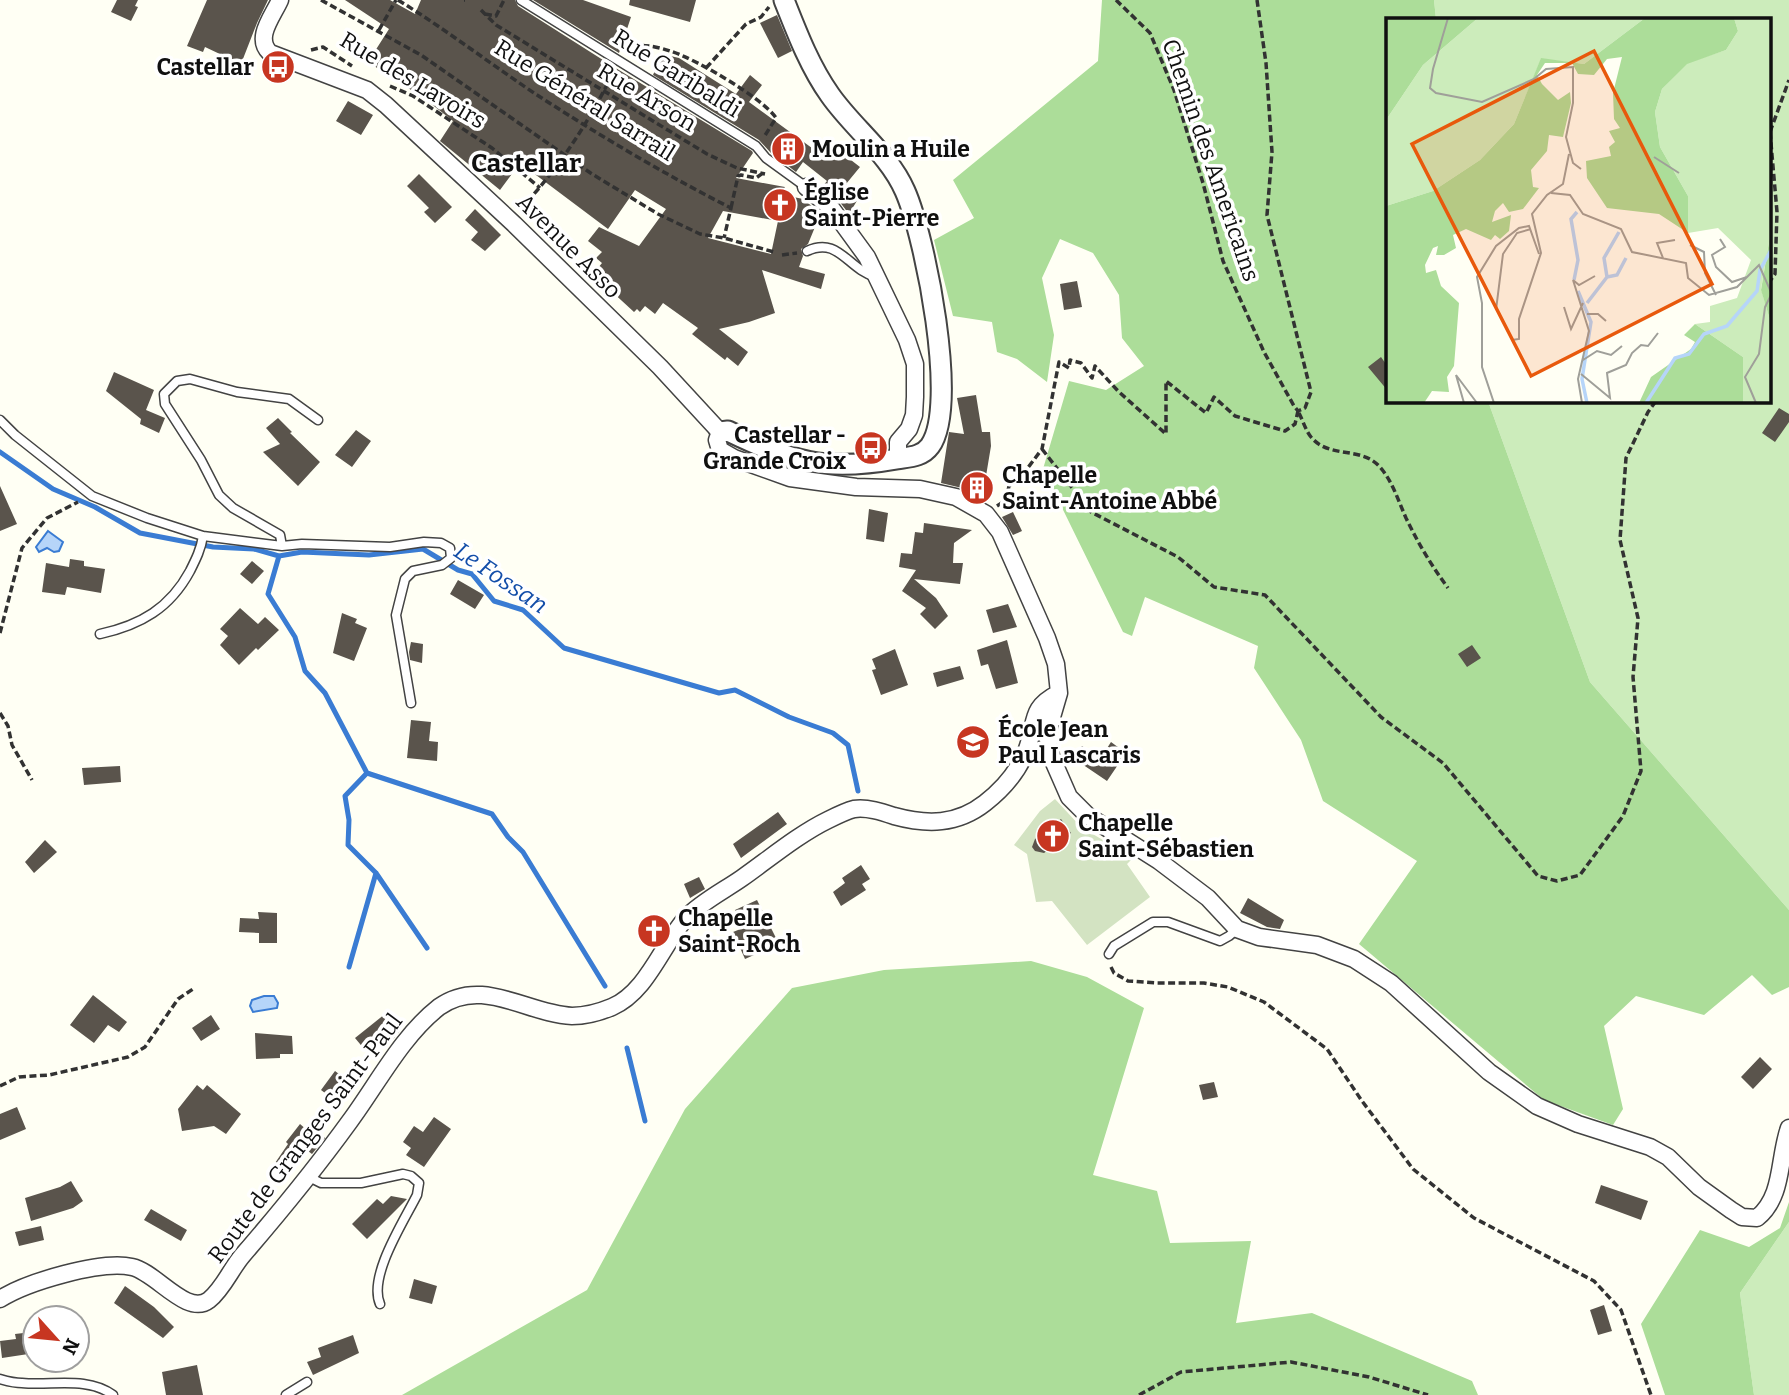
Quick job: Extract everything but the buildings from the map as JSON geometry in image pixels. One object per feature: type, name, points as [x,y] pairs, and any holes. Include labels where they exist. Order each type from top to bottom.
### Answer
[{"type":"street","name":"Avenue Asso","points":[[280,0],[262,38],[264,47],[270,52],[367,90],[386,105],[514,223],[660,367],[720,432],[717,440],[720,450],[734,458],[790,478],[856,487],[920,489],[956,497],[986,513]]},
{"type":"street","points":[[720,432],[728,431],[773,452],[816,464],[869,464],[919,455],[930,446],[938,427],[942,390],[937,327],[927,270],[906,192],[895,172],[830,95],[808,58],[784,0]]},
{"type":"street","points":[[806,187],[832,209],[867,257],[907,340],[915,364],[914,415],[909,429],[898,442],[898,459]]},
{"type":"street","points":[[986,513],[1000,532],[1056,664],[1059,693],[1047,734],[1051,756],[1069,797],[1088,816],[1159,861],[1208,898],[1237,929],[1259,937],[1317,944],[1354,959],[1391,984],[1489,1072],[1537,1106],[1578,1124],[1650,1147],[1668,1157],[1699,1187],[1742,1217],[1757,1218],[1769,1208],[1778,1183],[1789,1128]]},
{"type":"street","name":"Route de Granges Saint-Paul","points":[[0,1299],[54,1278],[111,1265],[135,1267],[152,1275],[188,1303],[198,1305],[209,1301],[238,1261],[309,1177],[418,1026],[442,1005],[461,995],[489,995],[572,1016],[616,1006],[634,991],[689,915],[825,821],[855,809],[875,810],[916,822],[944,822],[968,815],[986,802],[1018,768],[1027,748],[1037,711],[1043,701],[1059,693]]},
{"type":"lane","name":"Rue Garibaldi","points":[[521,0],[756,146],[766,158],[806,187]]},
{"type":"lane","points":[[807,251],[820,245],[833,248],[863,274],[876,277]]},
{"type":"lane","points":[[282,546],[280,535],[233,508],[219,495],[201,460],[165,404],[164,394],[177,381],[190,379],[237,392],[289,399],[318,420]]},
{"type":"lane","points":[[0,420],[92,496],[203,536],[282,546],[302,544],[390,547],[433,542],[450,548],[451,558],[442,565],[413,570],[405,579],[396,615],[411,703]]},
{"type":"lane","points":[[100,634],[130,626],[168,602],[179,591],[201,547],[203,536]]},
{"type":"lane","points":[[1109,954],[1114,946],[1153,922],[1168,922],[1220,941],[1237,929]]},
{"type":"lane","points":[[309,1177],[321,1183],[361,1183],[403,1174],[411,1176],[419,1183],[417,1195],[379,1277],[377,1284],[380,1304]]},
{"type":"lane","points":[[0,1379],[20,1384],[88,1384],[103,1388],[113,1395]]},
{"type":"lane","points":[[286,1395],[307,1382]]},
{"type":"path","points":[[321,0],[421,55],[592,174],[658,214],[700,234],[724,237],[774,252]]},
{"type":"path","points":[[379,30],[397,0]]},
{"type":"path","name":"Rue Général Sarrail","points":[[397,0],[446,30],[534,93],[732,208]]},
{"type":"path","name":"Rue Arson","points":[[504,0],[496,16],[483,12],[496,25],[707,154],[737,168],[775,178]]},
{"type":"path","points":[[706,68],[746,24],[761,17],[777,0]]},
{"type":"path","name":"Chemin des Americains","points":[[1116,0],[1150,33],[1174,90],[1223,261],[1264,352],[1298,411],[1306,408],[1311,392],[1267,215],[1272,152],[1266,63],[1257,0]]},
{"type":"path","points":[[517,213],[540,188],[564,155],[604,92],[617,58],[628,47],[643,45],[672,51],[706,68],[769,107],[776,118],[761,144],[756,146]]},
{"type":"path","name":"Rue des Lavoirs","points":[[304,65],[311,50],[323,47],[355,67]]},
{"type":"path","points":[[1772,127],[1789,80]]},
{"type":"path","name":"Rue des Lavoirs","points":[[389,85],[413,96],[492,148],[540,188]]},
{"type":"path","points":[[1772,155],[1777,212],[1775,274],[1772,278]]},
{"type":"path","points":[[724,237],[738,176],[756,178],[763,173]]},
{"type":"path","points":[[986,513],[1006,500],[1009,486],[1027,469],[1042,449],[1059,362],[1069,368],[1070,360],[1081,363],[1092,378],[1095,366],[1118,391],[1166,434],[1166,380],[1206,413],[1214,397],[1235,416],[1284,431],[1295,424],[1298,411]]},
{"type":"path","points":[[1042,449],[1091,512],[1178,557],[1214,587],[1265,595],[1381,716],[1443,763],[1538,876],[1557,881],[1580,875],[1623,816],[1641,771],[1633,677],[1638,618],[1620,540],[1626,458],[1655,402]]},
{"type":"path","points":[[1298,411],[1310,436],[1320,445],[1336,452],[1364,455],[1378,465],[1392,485],[1427,560],[1448,588]]},
{"type":"path","points":[[0,633],[22,548],[47,518],[92,496]]},
{"type":"path","points":[[0,713],[8,726],[12,745],[32,780]]},
{"type":"path","points":[[1109,954],[1109,963],[1114,973],[1128,981],[1204,983],[1228,987],[1264,1002],[1327,1049],[1413,1169],[1474,1218],[1594,1281],[1621,1310],[1651,1395]]},
{"type":"path","points":[[0,1086],[19,1077],[49,1075],[128,1057],[145,1047],[178,999],[193,989]]},
{"type":"path","points":[[1139,1395],[1181,1372],[1291,1363],[1369,1377],[1428,1395]]},
{"type":"green space","points":[[1102,0],[1434,0],[1436,18],[1386,18],[1386,402],[1488,402],[1590,682],[1789,910],[1789,987],[1772,995],[1752,975],[1704,1015],[1636,996],[1604,1026],[1623,1109],[1613,1125],[1544,1100],[1359,944],[1417,861],[1323,801],[1301,740],[1254,668],[1258,646],[1145,597],[1132,636],[1123,632],[1043,469],[1069,381],[1106,390],[1144,366],[1122,338],[1119,295],[1093,253],[1060,239],[1042,278],[1054,335],[1047,382],[1017,359],[997,352],[992,322],[953,316],[934,240],[974,218],[953,180],[1098,61]]},
{"type":"green space","points":[[1434,0],[1789,0],[1789,910],[1590,682],[1488,402],[1772,402],[1772,18],[1436,18]]},
{"type":"green space","points":[[1055,799],[1081,827],[1133,858],[1127,864],[1150,897],[1087,945],[1052,901],[1036,902],[1027,854],[1014,845],[1040,811]]},
{"type":"green space","points":[[1031,961],[1087,977],[1144,1008],[1093,1175],[1157,1191],[1170,1243],[1251,1241],[1236,1323],[1312,1313],[1472,1381],[1478,1395],[402,1395],[587,1290],[685,1109],[792,988],[884,970]]},
{"type":"green space","points":[[1789,1202],[1789,1222],[1740,1293],[1754,1395],[1665,1395],[1641,1324],[1700,1230],[1749,1247],[1780,1228]]},
{"type":"green space","points":[[1789,1222],[1789,1395],[1754,1395],[1740,1293]]},
{"type":"water","points":[[48,531],[63,542],[59,551],[54,552],[47,548],[39,552],[36,547]]},
{"type":"water","points":[[274,996],[278,1003],[277,1008],[253,1012],[250,1006],[252,1000]]},
{"type":"waterway","name":"Le Fossan","points":[[0,452],[53,489],[95,507],[140,533],[213,547],[254,549],[279,556],[302,552],[369,555],[423,549],[458,570],[472,574],[494,601],[523,610],[564,648],[719,693],[735,690],[789,717],[833,733],[848,745],[858,791]]},
{"type":"waterway","points":[[279,556],[268,594],[295,637],[305,671],[325,693],[367,773],[492,814],[508,837],[523,852],[605,986]]},
{"type":"waterway","points":[[367,773],[345,796],[349,820],[348,845],[376,873],[427,948]]},
{"type":"waterway","points":[[349,967],[376,873]]},
{"type":"waterway","points":[[627,1048],[645,1121]]},
{"type":"place","name":"Castellar","points":[[278,67]]},
{"type":"place","name":"Moulin a Huile","points":[[788,149]]},
{"type":"place","name":"Église Saint-Pierre","points":[[780,205]]},
{"type":"place","name":"Castellar - Grande Croix","points":[[871,448]]},
{"type":"place","name":"Chapelle Saint-Antoine Abbé","points":[[977,488]]},
{"type":"place","name":"École Jean Paul Lascaris","points":[[973,742]]},
{"type":"place","name":"Chapelle Saint-Sébastien","points":[[1053,836]]},
{"type":"place","name":"Chapelle Saint-Roch","points":[[654,931]]},
{"type":"district","name":"Castellar","points":[[526,163]]}]
